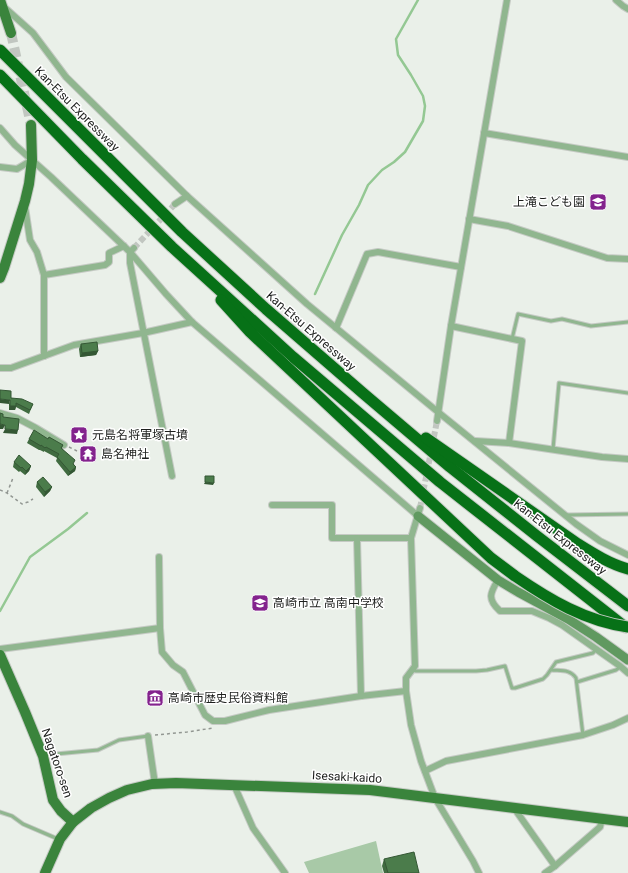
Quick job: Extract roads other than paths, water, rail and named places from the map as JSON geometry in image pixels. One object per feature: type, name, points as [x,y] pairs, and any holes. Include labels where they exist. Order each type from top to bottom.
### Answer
[{"type":"highway","name":"Kan-Etsu Expressway","points":[[0,50],[182,232],[266,309],[463,477],[536,536],[628,606]]},
{"type":"highway","points":[[0,75],[82,159],[172,247],[292,357],[440,482],[628,628]]},
{"type":"highway","points":[[172,247],[250,332],[491,558],[515,576],[562,606],[600,620],[628,628]]},
{"type":"highway","points":[[364,394],[578,544],[597,556],[628,569]]},
{"type":"main road","points":[[1,2],[11,34]]},
{"type":"main road","points":[[0,278],[29,184],[32,160],[31,125]]},
{"type":"main road","name":"Nagatoro-sen","points":[[0,655],[43,756],[54,800],[61,811],[73,822]]},
{"type":"main road","name":"Isesaki-kaido","points":[[73,822],[90,808],[127,790],[154,784],[176,783],[370,790],[628,822]]},
{"type":"main road","points":[[46,873],[60,840],[73,822]]},
{"type":"street","points":[[437,421],[451,326],[507,0]]},
{"type":"street","points":[[616,0],[628,9]]},
{"type":"street","points":[[1,2],[33,33],[66,77],[187,196],[307,304],[565,515],[600,541],[628,555]]},
{"type":"street","points":[[0,128],[15,145],[124,246],[132,250],[166,294],[192,322],[498,580],[568,619],[628,660]]},
{"type":"street","points":[[484,133],[628,157]]},
{"type":"street","points":[[0,167],[17,169],[32,160]]},
{"type":"street","points":[[175,204],[187,196]]},
{"type":"street","points":[[25,201],[30,240],[37,252],[44,275],[44,356]]},
{"type":"street","points":[[469,219],[508,226],[607,258],[628,259]]},
{"type":"street","points":[[44,275],[105,264],[109,262],[108,253],[124,246]]},
{"type":"street","points":[[132,250],[130,263],[172,476]]},
{"type":"street","points":[[336,328],[367,254],[378,252],[461,267]]},
{"type":"street","points":[[0,368],[11,368],[74,345],[143,333],[192,322]]},
{"type":"street","points":[[451,326],[522,342],[509,443]]},
{"type":"street","points":[[0,413],[17,418],[64,445]]},
{"type":"street","points":[[475,441],[509,443],[602,457],[628,459]]},
{"type":"street","points":[[272,505],[332,505],[332,538],[411,538]]},
{"type":"street","points":[[419,512],[411,538],[415,666],[406,678],[406,692],[411,726],[421,761],[435,798],[479,873]]},
{"type":"street","points":[[357,538],[360,696]]},
{"type":"street","points":[[158,557],[162,652],[173,665],[183,672],[205,715],[213,720],[225,720],[269,710],[360,696],[406,692]]},
{"type":"street","points":[[498,580],[492,591],[491,597],[492,602],[500,611],[532,611],[562,625],[628,673]]},
{"type":"street","points":[[0,649],[160,628]]},
{"type":"street","points":[[425,771],[446,761],[584,735],[613,726],[628,718]]},
{"type":"street","points":[[148,736],[154,784]]},
{"type":"street","points":[[234,785],[253,828],[285,873]]},
{"type":"street","points":[[514,808],[554,866]]},
{"type":"street","points":[[544,873],[600,827],[602,819]]},
{"type":"lane","points":[[512,339],[518,314],[551,321],[562,319],[591,326],[628,322]]},
{"type":"lane","points":[[552,449],[559,383],[628,393]]},
{"type":"lane","points":[[565,515],[628,514]]},
{"type":"lane","points":[[412,670],[469,671],[487,670],[505,666],[512,688],[515,688],[543,679],[548,675],[556,662],[593,653],[596,649]]},
{"type":"lane","points":[[577,682],[616,670],[620,666]]},
{"type":"lane","points":[[551,670],[570,672],[576,678],[584,735]]},
{"type":"lane","points":[[43,756],[98,750],[119,740],[148,736]]},
{"type":"lane","points":[[0,812],[12,816],[23,824],[60,840]]},
{"type":"waterway","points":[[315,294],[342,235],[359,205],[368,185],[382,170],[405,152],[423,121],[425,106],[423,96],[398,55],[396,39],[418,0]]},
{"type":"waterway","points":[[0,611],[30,557],[87,513]]},
{"type":"tunnel","points":[[11,33],[31,125]]},
{"type":"tunnel","points":[[134,248],[175,204]]},
{"type":"tunnel","points":[[420,508],[437,421]]},
{"type":"place","name":"上滝こども園","points":[[598,202]]},
{"type":"place","name":"元島名将軍塚古墳","points":[[79,435]]},
{"type":"place","name":"島名神社","points":[[88,454]]},
{"type":"place","name":"高崎市立 高南中学校","points":[[260,603]]},
{"type":"place","name":"高崎市歴史民俗資料館","points":[[155,698]]}]
